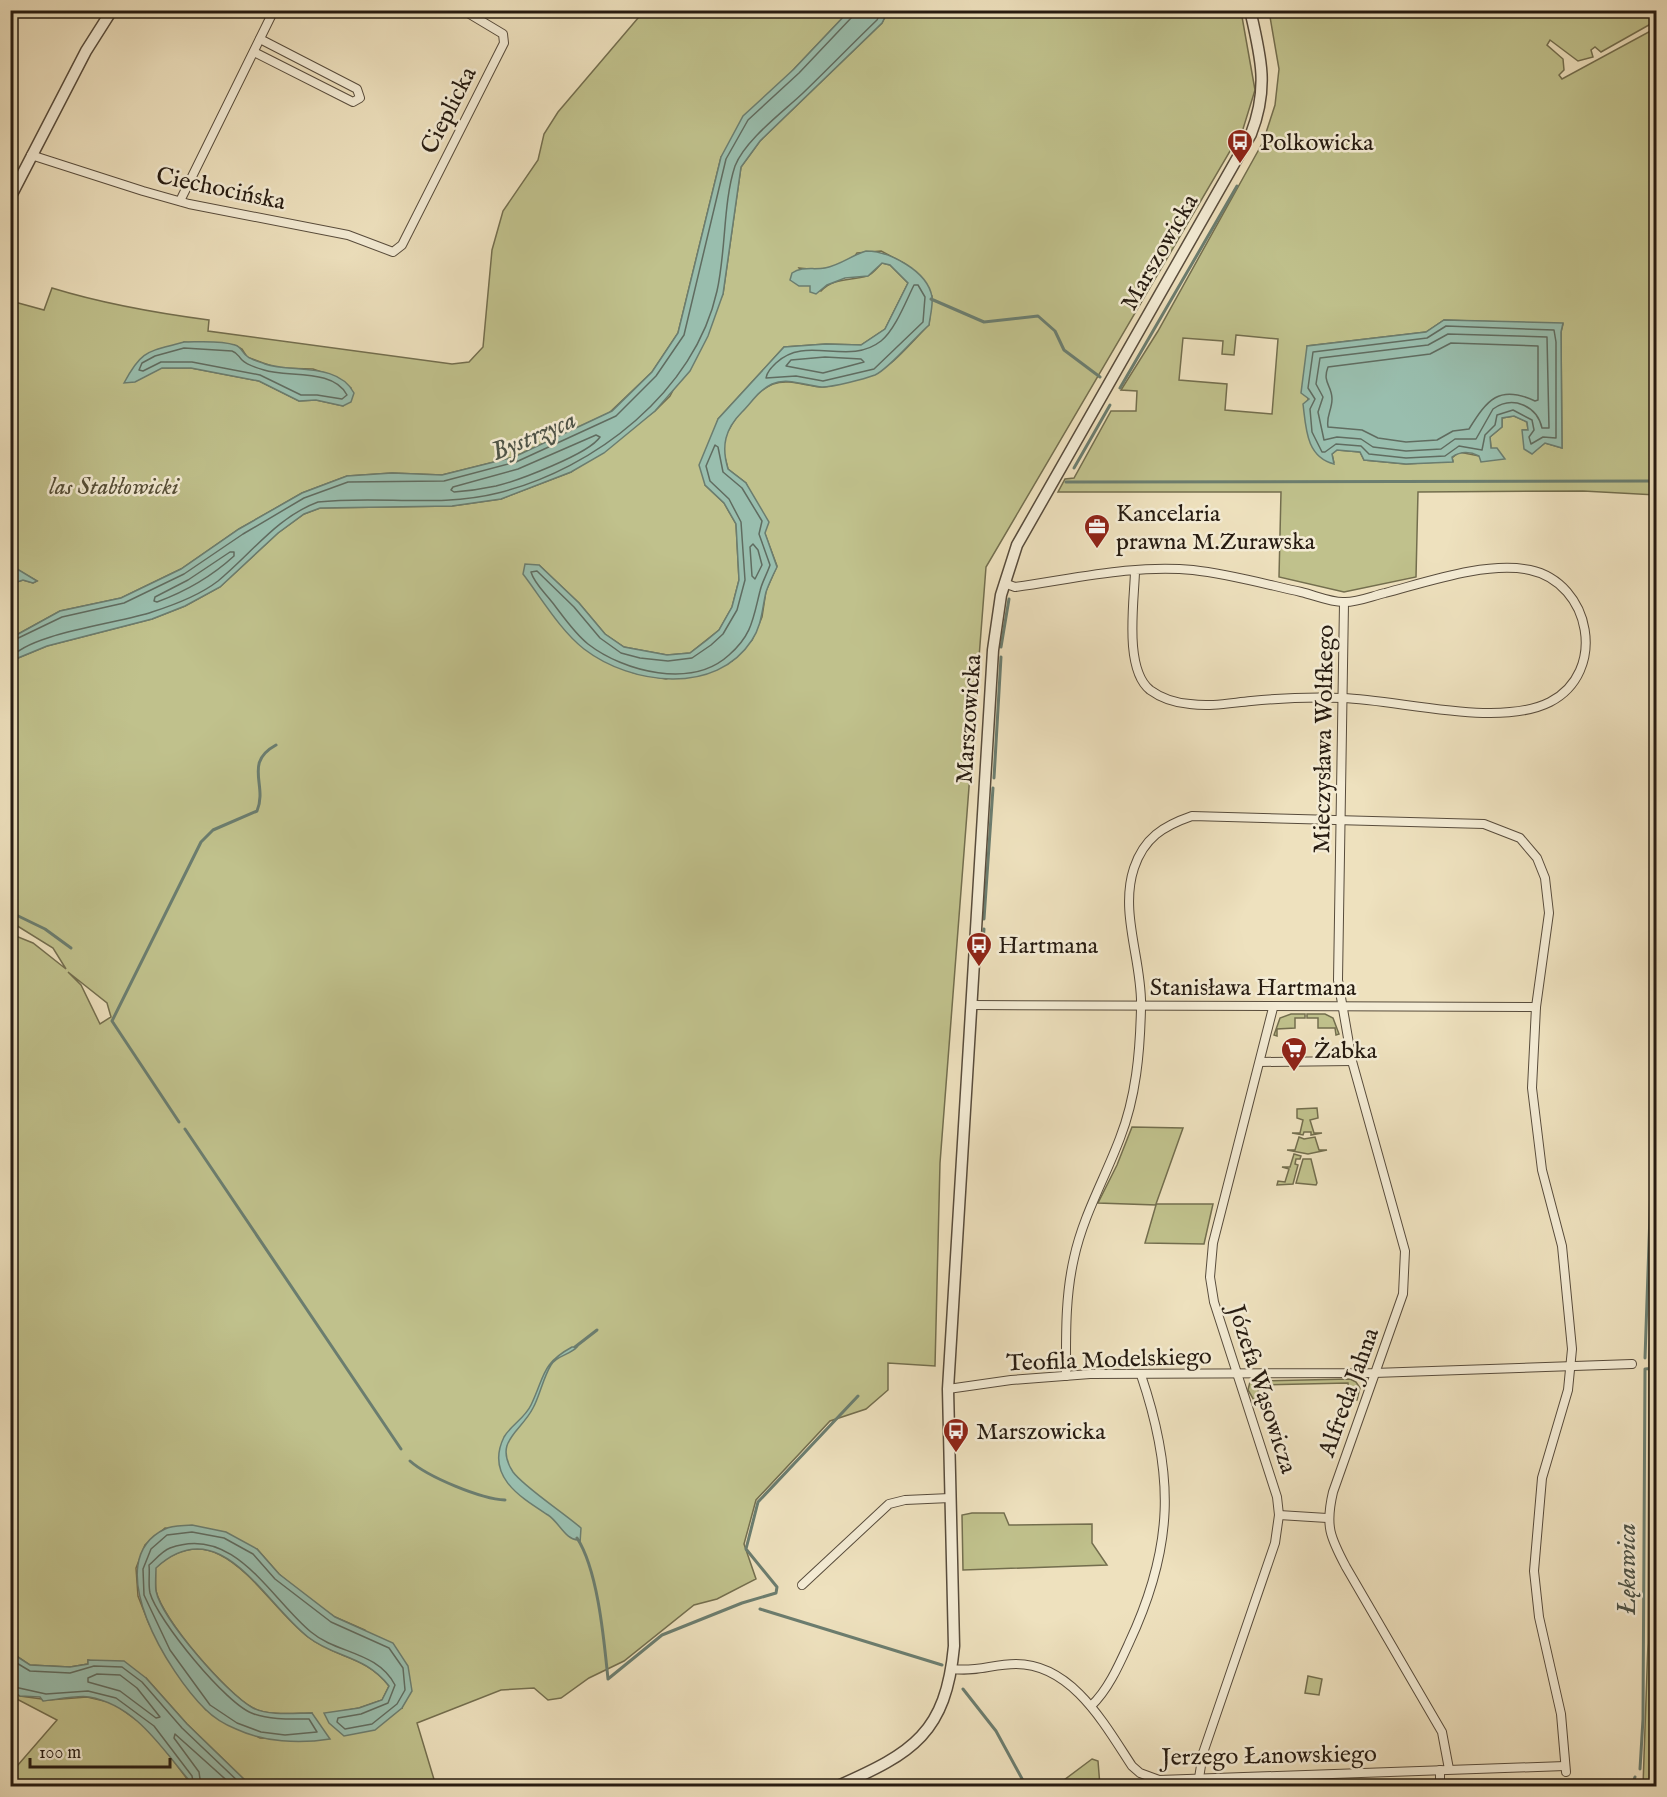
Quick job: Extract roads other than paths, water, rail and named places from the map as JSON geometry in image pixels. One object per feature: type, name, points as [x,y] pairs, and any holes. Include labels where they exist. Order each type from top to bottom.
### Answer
[{"type":"street","points":[[10,198],[15,178],[31,154],[86,51],[112,10]]},
{"type":"street","points":[[180,201],[274,10]]},
{"type":"street","name":"Cieplicka","points":[[402,245],[504,43],[504,34],[499,29],[463,10]]},
{"type":"street","name":"Marszowicka","points":[[838,1786],[892,1759],[921,1737],[943,1707],[952,1669],[954,1646],[948,1389],[993,650],[996,618],[1004,583],[1017,545],[1251,134],[1260,107],[1263,83],[1250,10]]},
{"type":"street","points":[[254,52],[353,102],[360,98],[357,89],[260,39]]},
{"type":"street","name":"Ciechocińska","points":[[31,154],[180,201],[340,233],[389,251],[397,250],[402,245]]},
{"type":"street","points":[[1135,572],[1134,663],[1139,678],[1150,690],[1167,700],[1215,706],[1253,701],[1344,698],[1470,712],[1513,712],[1536,708],[1558,697],[1569,687],[1580,669],[1586,644],[1581,613],[1570,595],[1549,577],[1527,569],[1464,574],[1344,603]]},
{"type":"street","name":"Mieczysława Wolfkego","points":[[1004,583],[1015,587],[1135,572],[1192,570],[1241,578],[1344,603],[1338,980],[1341,1006]]},
{"type":"street","points":[[1066,1376],[1066,1318],[1074,1256],[1090,1208],[1121,1135],[1131,1101],[1139,1057],[1142,1008],[1128,895],[1134,868],[1147,842],[1166,825],[1192,816],[1484,824],[1510,832],[1525,843],[1537,858],[1545,878],[1549,913],[1536,1007],[1532,1088],[1535,1130],[1562,1246],[1571,1321],[1570,1368]]},
{"type":"street","name":"Stanisława Hartmana","points":[[971,1005],[1142,1008],[1536,1007]]},
{"type":"street","name":"Alfreda Jahna","points":[[1341,1006],[1352,1061],[1405,1251],[1403,1294],[1333,1492],[1327,1518],[1335,1546],[1342,1560],[1442,1732],[1444,1769],[1440,1786]]},
{"type":"street","name":"Józefa Wąsowicza","points":[[1199,1778],[1203,1753],[1275,1544],[1279,1515],[1277,1497],[1214,1302],[1210,1277],[1213,1243],[1273,1008]]},
{"type":"street","points":[[1260,1062],[1352,1061]]},
{"type":"street","name":"Teofila Modelskiego","points":[[948,1389],[1066,1376],[1374,1373],[1570,1368],[1632,1364]]},
{"type":"street","name":"Jerzego Łanowskiego","points":[[952,1669],[978,1671],[1016,1664],[1038,1667],[1056,1676],[1091,1706],[1140,1773],[1159,1780],[1444,1769],[1565,1769],[1561,1714],[1539,1617],[1533,1571],[1542,1478],[1568,1390],[1570,1368]]},
{"type":"street","points":[[1091,1706],[1099,1697],[1136,1629],[1150,1589],[1162,1541],[1166,1504],[1165,1465],[1158,1430],[1141,1376]]},
{"type":"street","points":[[802,1585],[889,1504],[905,1500],[950,1498]]},
{"type":"street","points":[[1279,1515],[1327,1518]]},
{"type":"water","points":[[849,11],[888,11],[882,23],[760,141],[741,167],[723,294],[708,336],[690,371],[655,411],[604,453],[571,472],[501,499],[452,506],[320,508],[304,514],[278,533],[220,587],[185,606],[152,619],[47,646],[18,658],[11,666],[11,638],[60,611],[121,598],[181,569],[239,529],[302,493],[347,476],[392,473],[442,475],[514,457],[612,411],[652,372],[678,333],[721,157],[743,116],[794,69]]},
{"type":"water","points":[[866,251],[896,259],[906,264],[923,279],[932,297],[929,325],[895,360],[875,375],[827,387],[784,381],[772,384],[759,393],[736,418],[728,431],[725,453],[728,469],[746,483],[769,522],[765,533],[777,567],[766,592],[760,623],[752,640],[736,658],[717,670],[695,677],[672,679],[648,677],[625,671],[584,649],[559,624],[523,574],[525,564],[539,565],[579,603],[605,634],[624,647],[667,655],[690,653],[719,630],[732,607],[739,580],[736,524],[724,503],[705,485],[699,465],[718,419],[784,347],[826,344],[861,345],[885,329],[908,283],[890,265],[882,263],[868,276],[845,278],[827,285],[816,294],[810,292],[810,286],[799,286],[790,280],[792,273],[796,271],[831,267]]},
{"type":"water","points":[[1444,320],[1563,323],[1561,332],[1562,448],[1545,443],[1532,454],[1524,449],[1522,430],[1528,430],[1527,422],[1514,416],[1502,418],[1502,427],[1490,437],[1491,448],[1497,448],[1505,459],[1481,462],[1479,456],[1465,452],[1452,457],[1453,462],[1406,464],[1364,460],[1360,452],[1337,450],[1332,454],[1334,464],[1318,455],[1309,440],[1305,423],[1303,404],[1309,399],[1301,393],[1307,346],[1426,332]]},
{"type":"water","points":[[184,342],[229,343],[239,347],[250,358],[265,364],[314,370],[337,377],[347,383],[354,393],[351,402],[343,406],[316,400],[299,401],[259,381],[191,368],[162,368],[135,382],[124,383],[141,358],[154,350]]},
{"type":"water","points":[[10,566],[37,581],[33,583],[23,580],[11,584]]},
{"type":"water","points":[[572,1347],[577,1347],[551,1365],[533,1408],[511,1437],[506,1452],[513,1472],[518,1478],[581,1528],[580,1543],[579,1540],[570,1538],[552,1518],[517,1493],[502,1474],[499,1463],[499,1451],[504,1437],[528,1410],[549,1365]]},
{"type":"water","points":[[192,1525],[226,1532],[257,1549],[279,1574],[335,1617],[393,1643],[408,1666],[412,1691],[402,1708],[375,1730],[344,1736],[329,1723],[324,1713],[359,1708],[382,1700],[389,1686],[370,1668],[308,1637],[240,1568],[221,1555],[201,1549],[179,1553],[156,1568],[156,1591],[182,1637],[228,1688],[253,1708],[282,1714],[312,1713],[330,1739],[294,1741],[258,1737],[228,1725],[208,1712],[191,1693],[159,1646],[147,1619],[139,1591],[138,1566],[146,1545],[165,1529]]},
{"type":"water","points":[[10,1652],[30,1665],[70,1667],[88,1664],[88,1660],[124,1661],[146,1678],[187,1724],[251,1786],[190,1786],[186,1782],[188,1779],[145,1729],[133,1718],[105,1701],[89,1697],[73,1697],[43,1701],[40,1697],[20,1696],[11,1690]]},
{"type":"waterway","points":[[1120,388],[1237,186]]},
{"type":"waterway","points":[[931,299],[984,322],[1038,316],[1055,331],[1064,350],[1100,377]]},
{"type":"waterway","points":[[1074,468],[1110,405]]},
{"type":"waterway","points":[[1066,482],[1656,481]]},
{"type":"waterway","points":[[1001,647],[1009,599]]},
{"type":"waterway","points":[[994,778],[1001,657]]},
{"type":"waterway","points":[[179,1122],[112,1021],[201,842],[213,830],[257,811],[260,801],[258,767],[266,752],[276,745]]},
{"type":"waterway","points":[[984,919],[993,788]]},
{"type":"waterway","points":[[10,912],[45,929],[71,948]]},
{"type":"waterway","points":[[982,956],[984,929]]},
{"type":"waterway","name":"Łękawica","points":[[1645,1358],[1656,1042]]},
{"type":"waterway","points":[[185,1129],[401,1449]]},
{"type":"waterway","points":[[575,1347],[597,1330]]},
{"type":"waterway","name":"Łękawica","points":[[1640,1769],[1643,1719],[1645,1369],[1656,1368]]},
{"type":"waterway","points":[[577,1538],[595,1586],[608,1679],[662,1635],[742,1603],[776,1593],[777,1587],[746,1549],[758,1502],[858,1396]]},
{"type":"waterway","points":[[410,1461],[429,1474],[455,1486],[483,1496],[505,1500]]},
{"type":"waterway","points":[[760,1609],[942,1665]]},
{"type":"waterway","points":[[963,1689],[996,1731],[1026,1786]]},
{"type":"waterway","name":"Łękawica","points":[[1632,1786],[1635,1777]]},
{"type":"place","name":"Polkowicka","points":[[1240,165]]},
{"type":"place","name":"Kancelaria prawna M.Zurawska","points":[[1097,550]]},
{"type":"place","name":"Hartmana","points":[[979,968]]},
{"type":"place","name":"Żabka","points":[[1294,1073]]},
{"type":"place","name":"Marszowicka","points":[[956,1454]]},
{"type":"water label","name":"Bystrzyca","points":[[533,435]]},
{"type":"park label","name":"las Stabłowicki","points":[[114,486]]}]
